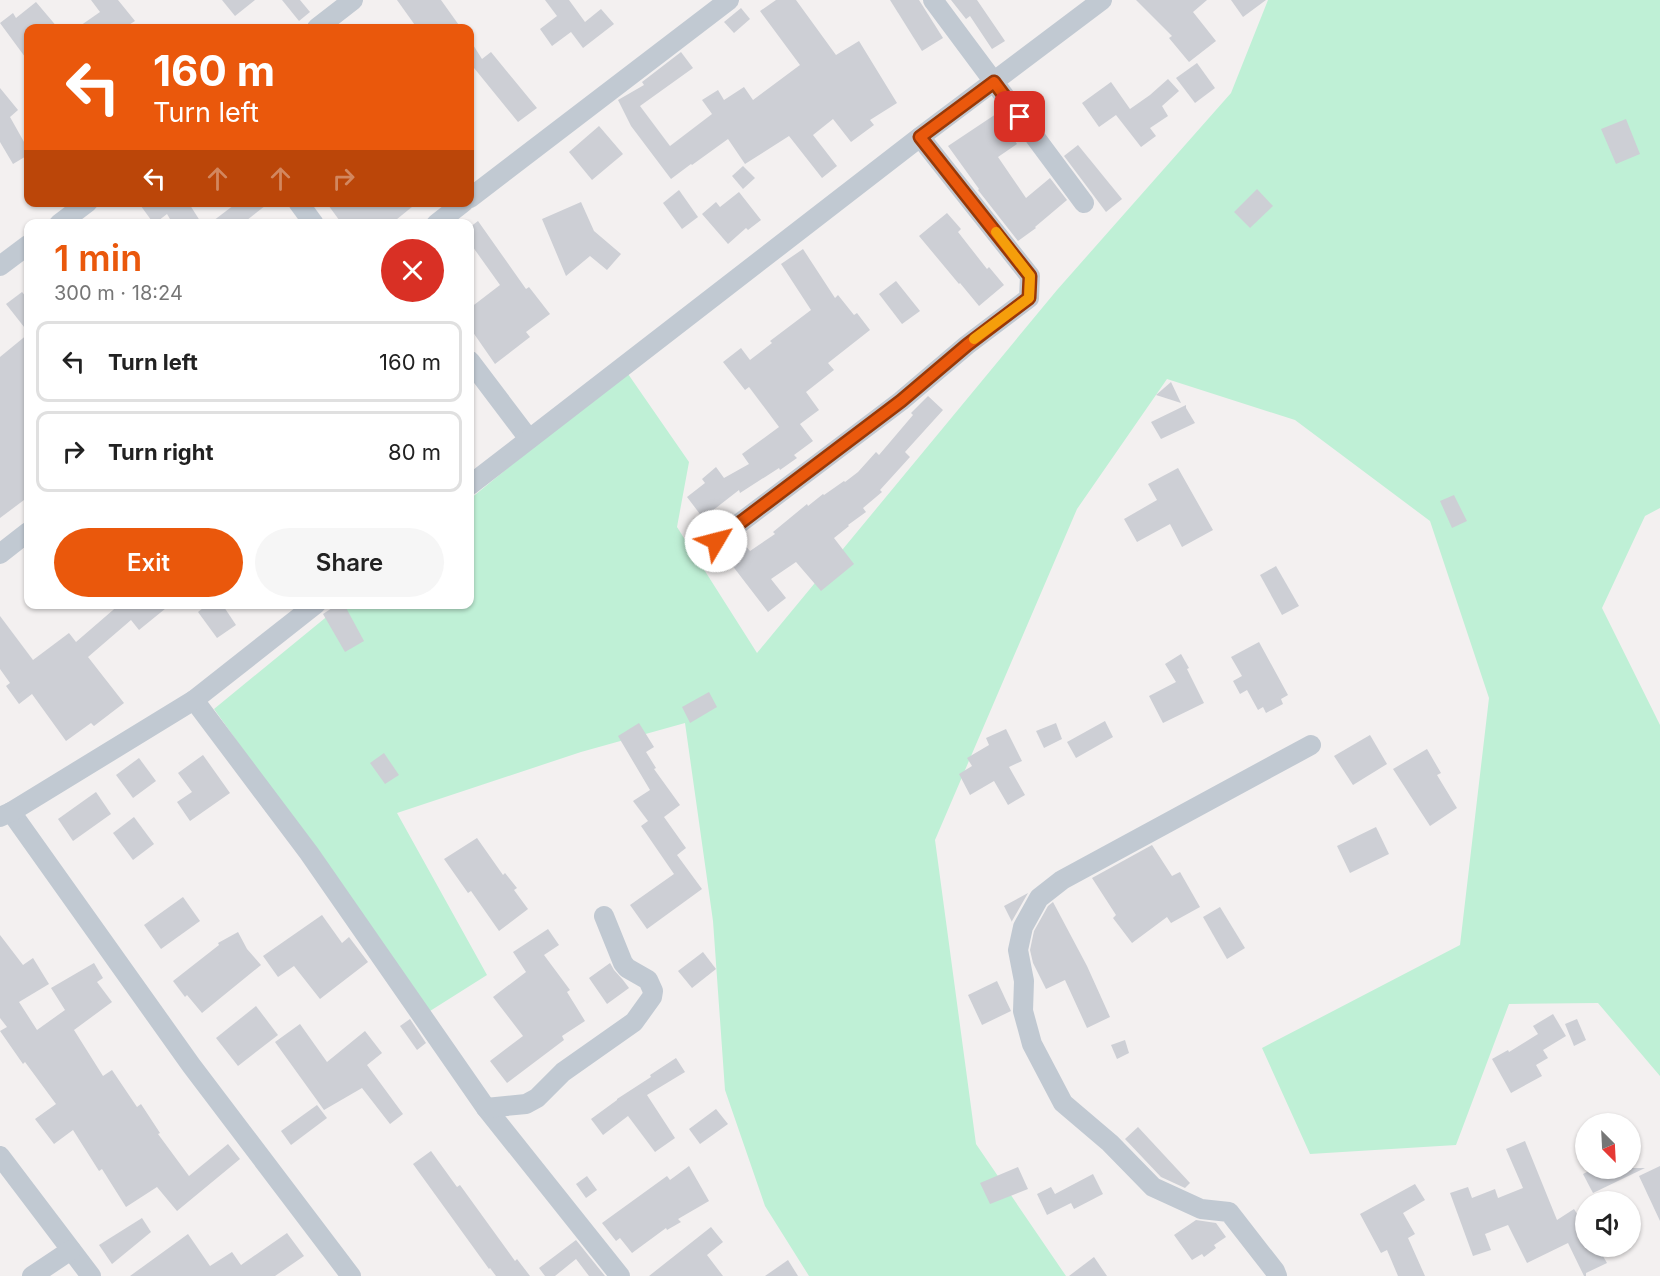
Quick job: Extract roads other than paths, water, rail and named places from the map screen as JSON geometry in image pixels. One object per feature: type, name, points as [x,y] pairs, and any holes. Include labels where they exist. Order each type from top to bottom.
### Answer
[{"type":"street","points":[[322,24],[353,0]]},
{"type":"street","points":[[474,195],[729,0]]},
{"type":"street","points":[[933,0],[1084,203]]},
{"type":"street","points":[[474,483],[920,137],[1102,0]]},
{"type":"street","points":[[716,541],[901,401],[967,345],[1029,298],[1030,276],[920,137]]},
{"type":"street","points":[[66,219],[81,207]]},
{"type":"street","points":[[442,219],[458,207]]},
{"type":"street","points":[[0,266],[24,248]]},
{"type":"street","points":[[474,366],[529,439]]},
{"type":"street","points":[[0,554],[24,535]]},
{"type":"street","points":[[310,609],[194,700],[6,815],[351,1276]]},
{"type":"street","points":[[194,700],[309,853],[486,1108],[620,1276]]},
{"type":"street","points":[[1277,1276],[1230,1212],[1201,1209],[1153,1187],[1110,1143],[1064,1103],[1032,1044],[1023,1011],[1024,981],[1018,950],[1023,927],[1039,898],[1062,880],[1311,745]]},
{"type":"street","points":[[486,1108],[526,1104],[537,1098],[563,1072],[634,1022],[652,997],[653,991],[648,980],[627,968],[623,963],[604,916]]},
{"type":"street","points":[[0,1156],[91,1276]]},
{"type":"street","points":[[32,1276],[71,1250]]}]
